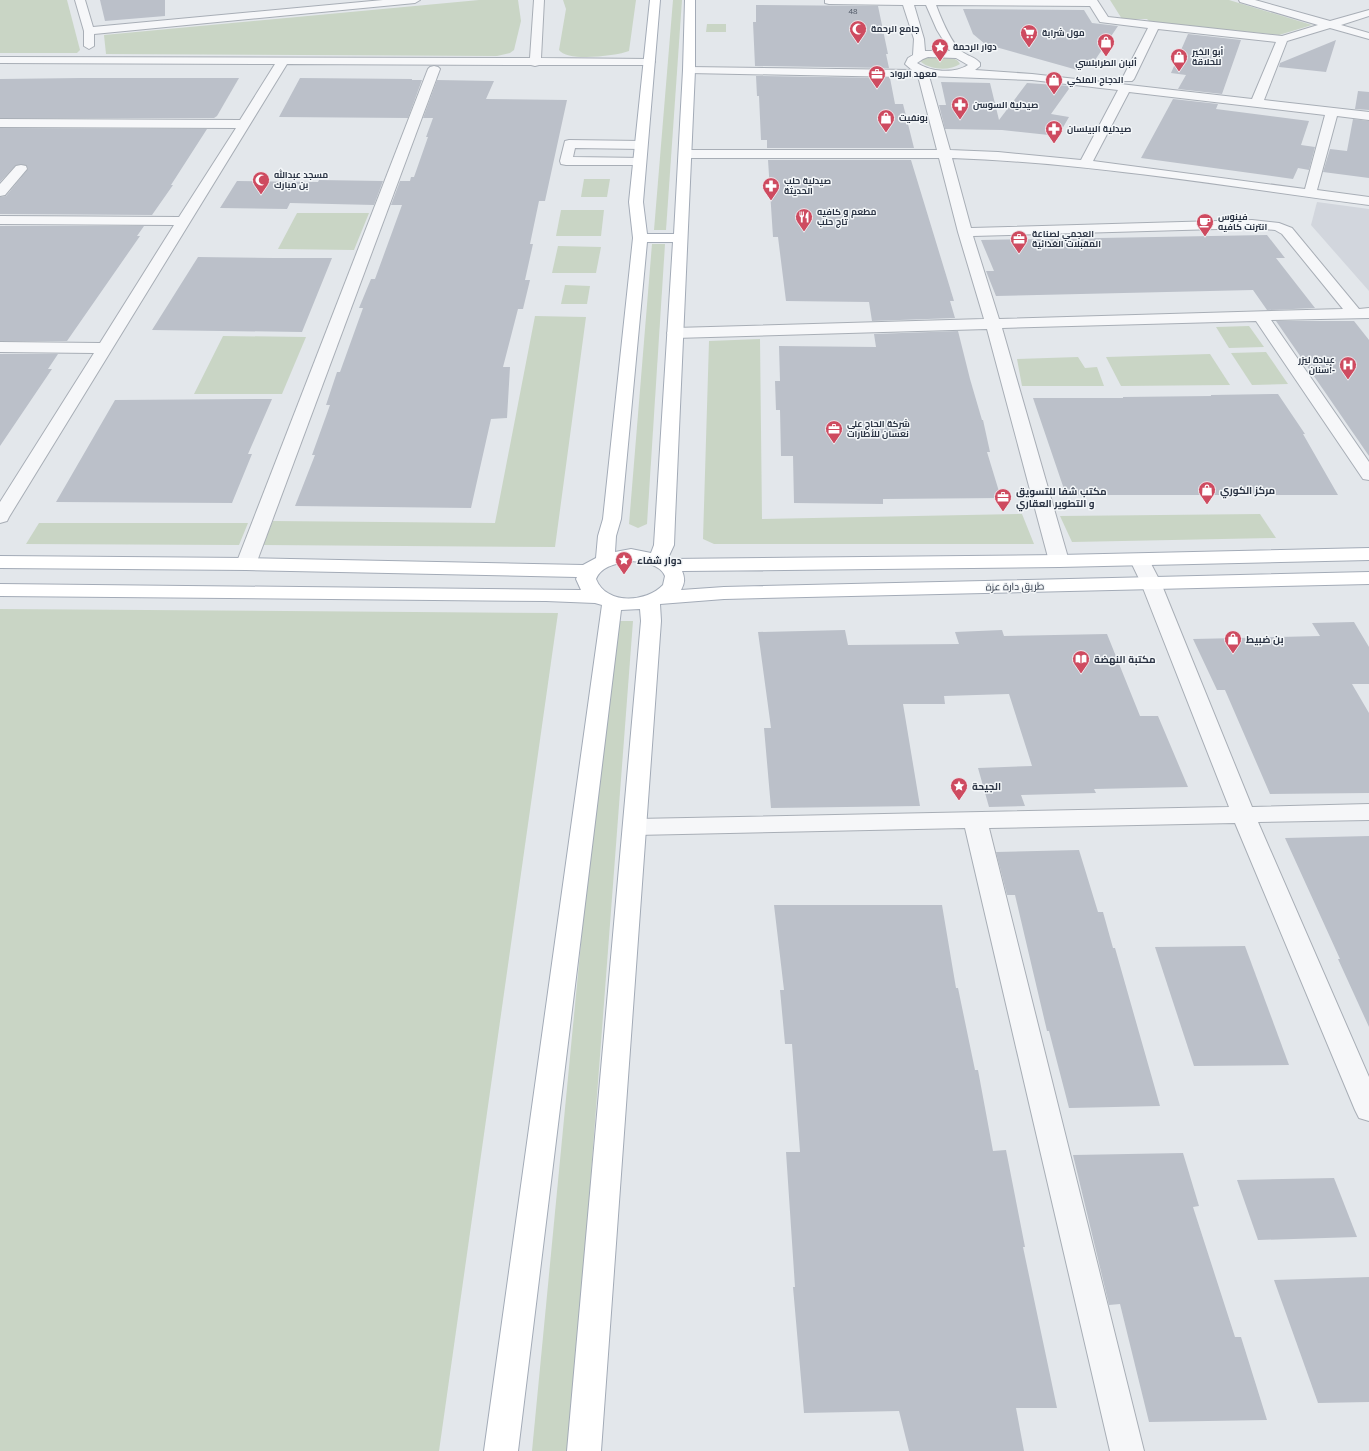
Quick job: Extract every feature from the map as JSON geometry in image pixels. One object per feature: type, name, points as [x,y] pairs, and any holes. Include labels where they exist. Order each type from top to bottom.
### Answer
[{"type":"main road","points":[[604,560],[607,536],[612,519],[640,238],[636,202],[638,161],[642,145],[655,0]]},
{"type":"main road","points":[[662,563],[685,154],[690,0]]},
{"type":"main road","points":[[640,238],[680,238]]},
{"type":"main road","points":[[604,600],[590,592],[586,585],[586,578],[589,571],[604,560],[617,556],[631,555],[662,563],[1140,560],[1369,554]]},
{"type":"main road","points":[[0,562],[246,564],[589,571]]},
{"type":"main road","points":[[0,590],[530,595],[604,600],[631,605],[656,600],[669,592],[673,585],[674,578],[672,572],[662,563]]},
{"type":"main road","name":"طريق دارة عزة","points":[[656,600],[724,593],[1369,578]]},
{"type":"main road","points":[[501,1451],[604,600]]},
{"type":"main road","points":[[584,1451],[636,827],[651,622],[656,600]]},
{"type":"street","points":[[80,0],[89,31],[88,60]]},
{"type":"street","points":[[89,31],[337,4],[415,0]]},
{"type":"street","points":[[535,63],[539,0]]},
{"type":"street","points":[[1244,0],[1369,36]]},
{"type":"street","points":[[829,1],[1093,1],[1104,20],[1282,39],[1369,13]]},
{"type":"street","points":[[907,1],[920,44],[912,59],[912,64],[925,72],[944,154],[965,232],[993,324],[1060,561]]},
{"type":"street","points":[[929,1],[946,39],[963,57],[970,60],[974,66],[971,69],[959,73]]},
{"type":"street","points":[[1085,164],[1127,83],[1154,26]]},
{"type":"street","points":[[1259,99],[1282,39]]},
{"type":"street","points":[[912,59],[938,54],[1127,83],[1259,99],[1369,108]]},
{"type":"street","points":[[0,60],[88,60],[434,69],[648,66]]},
{"type":"street","points":[[689,66],[888,62]]},
{"type":"street","points":[[0,67],[535,63],[648,66]]},
{"type":"street","points":[[0,517],[281,65]]},
{"type":"street","points":[[689,66],[959,73],[1127,83]]},
{"type":"street","points":[[246,564],[434,69]]},
{"type":"street","points":[[1259,99],[1369,116]]},
{"type":"street","points":[[1310,193],[1332,111]]},
{"type":"street","points":[[0,123],[244,124]]},
{"type":"street","points":[[23,137],[38,123]]},
{"type":"street","points":[[638,161],[566,161],[569,144],[642,145]]},
{"type":"street","points":[[685,154],[944,154],[998,156],[1085,164],[1369,201]]},
{"type":"street","points":[[0,192],[21,169]]},
{"type":"street","points":[[0,220],[184,221]]},
{"type":"street","points":[[965,232],[1252,224],[1279,227],[1287,230],[1362,313]]},
{"type":"street","points":[[675,333],[1362,313]]},
{"type":"street","points":[[1260,316],[1369,475]]},
{"type":"street","points":[[0,347],[105,348]]},
{"type":"street","points":[[1140,560],[1151,583],[1243,814],[1369,1110]]},
{"type":"street","points":[[636,827],[1369,812]]},
{"type":"street","points":[[975,820],[1127,1451]]},
{"type":"shaded area","points":[[1317,202],[1369,209],[1369,291],[1311,225]]},
{"type":"green space","points":[[0,0],[67,0],[80,50],[77,53],[0,53]]},
{"type":"green space","points":[[479,0],[518,0],[521,21],[514,50],[510,53],[497,56],[106,54],[104,35]]},
{"type":"green space","points":[[563,0],[636,0],[629,51],[614,55],[592,57],[571,56],[564,54],[559,50],[566,9]]},
{"type":"green space","points":[[673,0],[682,0],[666,230],[654,230]]},
{"type":"green space","points":[[1110,0],[1229,0],[1312,25],[1279,35],[1150,22],[1147,19],[1122,19]]},
{"type":"green space","points":[[707,24],[726,24],[726,32],[706,32]]},
{"type":"green space","points":[[930,56],[955,59],[960,64],[951,68],[940,69],[930,67],[921,62],[922,59]]},
{"type":"green space","points":[[584,179],[610,179],[607,197],[581,197]]},
{"type":"green space","points":[[561,210],[604,210],[601,236],[556,236]]},
{"type":"green space","points":[[297,213],[369,213],[354,250],[278,249]]},
{"type":"green space","points":[[652,244],[665,244],[647,524],[638,528],[629,524]]},
{"type":"green space","points":[[558,246],[601,247],[596,273],[552,273]]},
{"type":"green space","points":[[565,285],[590,286],[587,304],[561,304]]},
{"type":"green space","points":[[535,316],[586,317],[555,547],[263,545],[273,521],[495,523]]},
{"type":"green space","points":[[1249,326],[1264,347],[1229,348],[1216,327]]},
{"type":"green space","points":[[223,336],[306,337],[282,394],[194,394]]},
{"type":"green space","points":[[760,339],[762,519],[1022,514],[1034,544],[714,544],[703,539],[709,341]]},
{"type":"green space","points":[[1266,352],[1288,384],[1252,385],[1231,353]]},
{"type":"green space","points":[[1210,354],[1230,385],[1121,386],[1106,357]]},
{"type":"green space","points":[[1078,357],[1085,368],[1097,367],[1104,386],[1022,386],[1017,359]]},
{"type":"green space","points":[[1260,514],[1276,538],[1072,542],[1060,516]]},
{"type":"green space","points":[[39,523],[248,523],[239,545],[26,544]]},
{"type":"green space","points":[[0,609],[558,613],[439,1451],[0,1451]]},
{"type":"green space","points":[[612,621],[633,621],[570,1451],[532,1451]]},
{"type":"building","points":[[100,0],[165,0],[165,16],[105,21]]},
{"type":"building","points":[[756,5],[878,6],[888,54],[886,54],[889,68],[755,66],[753,22],[756,22]]},
{"type":"building","points":[[963,9],[1084,10],[1092,23],[1118,26],[1091,66],[1085,65],[1081,71],[985,44],[973,34]]},
{"type":"building","points":[[1188,34],[1241,40],[1222,94],[1178,89],[1186,75],[1171,73]]},
{"type":"building","points":[[1336,40],[1326,72],[1279,67],[1280,63]]},
{"type":"building","points":[[756,76],[890,78],[895,104],[903,104],[914,148],[767,148],[767,140],[761,140],[759,96],[757,96]]},
{"type":"building","points":[[239,78],[217,116],[214,118],[0,118],[0,79]]},
{"type":"building","points":[[300,78],[422,80],[408,118],[279,117]]},
{"type":"building","points":[[437,80],[494,81],[486,99],[567,100],[545,201],[539,201],[530,244],[533,244],[525,280],[530,280],[523,309],[518,309],[503,367],[510,367],[507,418],[491,419],[471,508],[295,506],[315,455],[312,455],[330,405],[326,405],[337,372],[340,372],[363,308],[359,308],[371,279],[375,279],[402,205],[391,205],[400,181],[410,181],[411,177],[414,177],[428,137],[426,137],[433,118],[423,118]]},
{"type":"building","points":[[941,82],[990,83],[999,120],[1027,83],[1071,86],[1051,114],[1069,117],[1058,136],[1002,130],[945,129],[939,105],[946,105]]},
{"type":"building","points":[[1358,91],[1369,92],[1369,110],[1355,109]]},
{"type":"building","points":[[1173,99],[1218,104],[1216,109],[1309,121],[1301,145],[1315,147],[1309,170],[1298,168],[1293,179],[1141,158]]},
{"type":"building","points":[[1353,119],[1369,121],[1369,178],[1323,172],[1330,149],[1347,151]]},
{"type":"building","points":[[0,128],[207,129],[171,185],[173,185],[152,215],[0,214],[0,197],[6,196],[28,169],[26,165],[16,165],[0,182]]},
{"type":"building","points":[[768,160],[911,160],[954,301],[950,301],[955,318],[872,321],[869,302],[786,301],[778,237],[773,237]]},
{"type":"building","points":[[319,180],[383,181],[374,205],[290,203],[287,209],[220,208],[237,181],[318,182]]},
{"type":"building","points":[[0,226],[144,226],[137,236],[140,236],[67,341],[0,341]]},
{"type":"building","points":[[1267,235],[1285,258],[1276,258],[1315,308],[1267,310],[1253,290],[996,296],[986,271],[994,271],[981,240]]},
{"type":"building","points":[[198,257],[332,258],[302,332],[152,330]]},
{"type":"building","points":[[1276,321],[1354,321],[1369,340],[1369,456]]},
{"type":"building","points":[[958,331],[970,379],[983,420],[990,452],[987,452],[1001,498],[883,499],[883,504],[794,503],[793,456],[781,456],[780,410],[776,410],[775,381],[780,381],[779,346],[876,347],[874,334]]},
{"type":"building","points":[[0,354],[58,354],[48,369],[52,369],[0,446]]},
{"type":"building","points":[[1278,394],[1305,434],[1303,434],[1338,495],[1066,495],[1033,398],[1123,398]]},
{"type":"building","points":[[272,399],[248,454],[252,454],[232,503],[56,502],[115,400]]},
{"type":"building","points":[[1354,622],[1369,647],[1369,684],[1352,684],[1369,713],[1369,793],[1270,794],[1225,690],[1217,690],[1193,639],[1320,636],[1312,623]]},
{"type":"building","points":[[845,630],[848,645],[959,644],[955,632],[1002,630],[1004,636],[1107,634],[1140,716],[1158,716],[1188,787],[1094,789],[1096,793],[1021,795],[1025,806],[989,807],[978,768],[1032,766],[1009,694],[944,696],[945,704],[903,704],[920,806],[771,808],[764,728],[771,728],[758,632]]},
{"type":"building","points":[[1369,836],[1369,1027],[1285,838]]},
{"type":"building","points":[[1079,850],[1098,912],[1103,912],[1113,948],[1115,948],[1160,1106],[1069,1108],[1049,1031],[1047,1031],[1015,895],[1007,895],[996,852]]},
{"type":"building","points":[[774,905],[942,905],[956,988],[958,988],[975,1070],[978,1070],[993,1151],[1006,1150],[1025,1247],[1023,1247],[1057,1408],[1016,1408],[1024,1451],[909,1451],[899,1411],[804,1413],[793,1287],[795,1287],[786,1152],[800,1152],[792,1044],[785,1044],[780,990],[784,990]]},
{"type":"building","points":[[1245,946],[1289,1065],[1194,1066],[1155,947]]},
{"type":"building","points":[[1183,1153],[1199,1206],[1193,1207],[1235,1337],[1241,1337],[1267,1420],[1149,1422],[1120,1304],[1109,1305],[1073,1155]]},
{"type":"building","points":[[1334,1178],[1357,1237],[1258,1240],[1237,1180]]},
{"type":"building","points":[[1369,1277],[1369,1402],[1318,1403],[1274,1280]]},
{"type":"place","name":"جامع الرحمة","points":[[858,44]]},
{"type":"place","name":"مول شرابة","points":[[1029,48]]},
{"type":"place","name":"ألبان الطرابلسي","points":[[1106,57]]},
{"type":"place","name":"دوار الرحمة","points":[[940,62]]},
{"type":"place","name":"أبو الخير للحلاقة","points":[[1179,72]]},
{"type":"place","name":"معهد الرواد","points":[[877,89]]},
{"type":"place","name":"الدجاج الملكي","points":[[1054,95]]},
{"type":"place","name":"صيدلية السوسن","points":[[960,120]]},
{"type":"place","name":"بونفيت","points":[[886,133]]},
{"type":"place","name":"صيدلية البيلسان","points":[[1054,144]]},
{"type":"place","name":"مسجد عبدالله بن مبارك","points":[[261,195]]},
{"type":"place","name":"صيدلية حلب الحديثة","points":[[771,201]]},
{"type":"place","name":"مطعم و كافيه تاج حلب","points":[[804,232]]},
{"type":"place","name":"فينوس انترنت كافيه","points":[[1205,237]]},
{"type":"place","name":"العجمي لصناعة المقبلات الغذائية","points":[[1019,254]]},
{"type":"place","name":"عيادة ليزر أسنان-","points":[[1348,380]]},
{"type":"place","name":"شركة الحاج علي نعسان للأطارات","points":[[834,444]]},
{"type":"place","name":"مركز الكوري","points":[[1207,505]]},
{"type":"place","name":"مكتب شفا للتسويق و التطوير العقاري","points":[[1003,512]]},
{"type":"place","name":"دوار شفاء","points":[[624,575]]},
{"type":"place","name":"بن ضبيط","points":[[1233,654]]},
{"type":"place","name":"مكتبة النهضة","points":[[1081,674]]},
{"type":"place","name":"الجيحة","points":[[959,801]]}]
